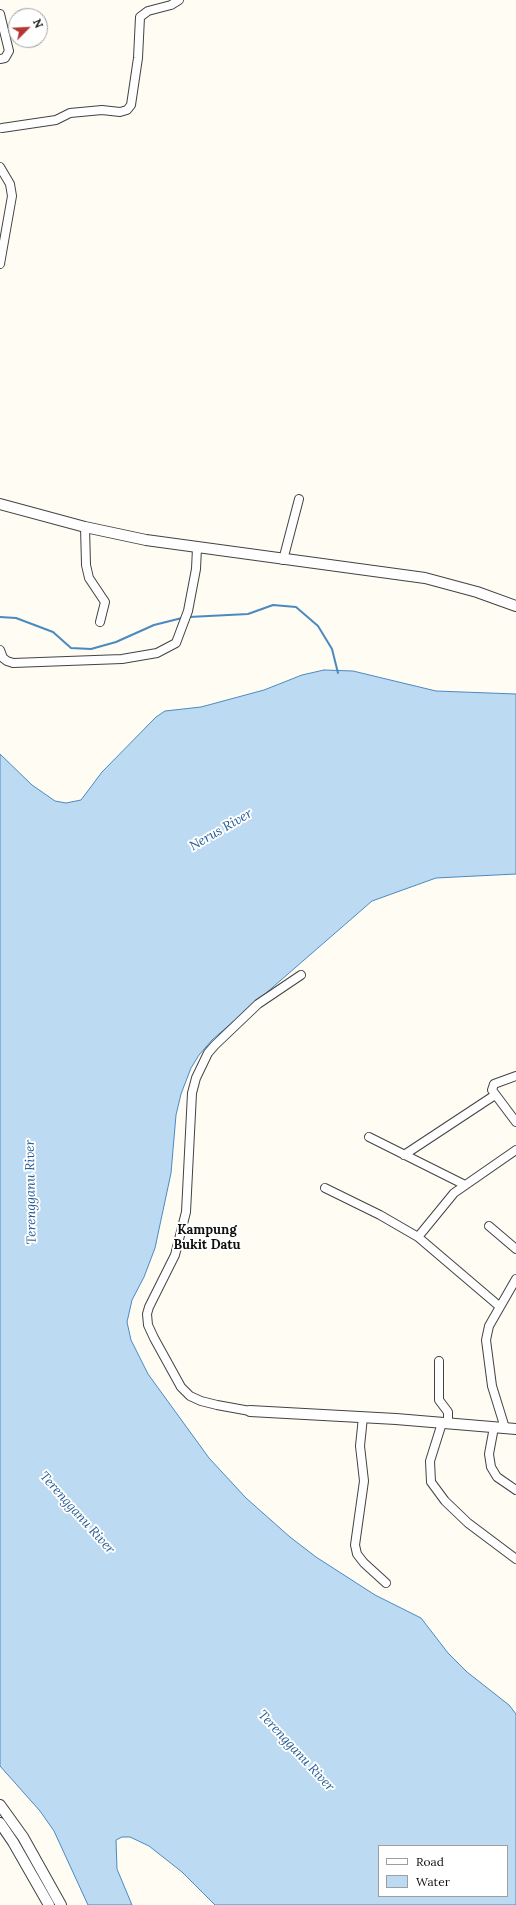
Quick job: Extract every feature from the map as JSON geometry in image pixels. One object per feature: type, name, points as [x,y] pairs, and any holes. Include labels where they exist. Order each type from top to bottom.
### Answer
[{"type":"street","points":[[1,126],[52,121],[70,113],[102,110],[120,112],[127,110],[131,105],[138,58],[140,17],[148,11],[171,5],[179,0]]},
{"type":"street","points":[[0,14],[8,51],[5,58],[0,60]]},
{"type":"street","points":[[0,167],[10,184],[12,196],[0,264]]},
{"type":"street","points":[[283,560],[299,499]]},
{"type":"street","points":[[0,504],[85,527],[146,540],[283,560],[425,578],[477,592],[516,606]]},
{"type":"street","points":[[85,527],[86,565],[89,578],[105,602],[100,622]]},
{"type":"street","points":[[0,650],[3,658],[7,662],[13,663],[122,659],[155,653],[176,644],[188,611],[196,569],[197,548]]},
{"type":"street","points":[[301,975],[258,1004],[215,1045],[208,1053],[196,1078],[192,1093],[186,1212],[174,1255],[147,1314],[148,1325],[154,1338],[182,1387],[190,1396],[206,1403],[250,1411],[363,1417],[516,1429]]},
{"type":"street","points":[[516,1076],[494,1084],[492,1090],[516,1122]]},
{"type":"street","points":[[404,1155],[495,1095]]},
{"type":"street","points":[[369,1137],[465,1185]]},
{"type":"street","points":[[418,1237],[445,1203],[465,1185],[516,1150]]},
{"type":"street","points":[[325,1188],[380,1215],[418,1237],[499,1306]]},
{"type":"street","points":[[489,1226],[516,1249]]},
{"type":"street","points":[[505,1428],[492,1386],[486,1340],[489,1326],[499,1306],[516,1279]]},
{"type":"street","points":[[439,1361],[439,1400],[448,1412],[430,1461],[430,1477],[434,1487],[445,1501],[468,1523],[516,1559]]},
{"type":"street","points":[[363,1417],[360,1446],[364,1481],[355,1545],[357,1554],[364,1563],[386,1583]]},
{"type":"street","points":[[494,1427],[489,1454],[491,1467],[497,1477],[516,1490]]},
{"type":"street","points":[[0,1805],[23,1837],[61,1905]]},
{"type":"street","points":[[0,1824],[13,1842],[49,1905]]},
{"type":"water","points":[[324,670],[353,671],[436,691],[516,694],[516,874],[436,878],[372,901],[212,1040],[199,1055],[191,1068],[181,1094],[176,1115],[171,1173],[155,1248],[144,1277],[132,1300],[127,1322],[131,1340],[148,1374],[209,1458],[246,1498],[290,1537],[316,1557],[375,1595],[421,1618],[448,1653],[467,1672],[509,1705],[516,1714],[516,1905],[215,1905],[182,1872],[149,1846],[130,1837],[122,1837],[116,1840],[117,1869],[132,1905],[88,1905],[54,1831],[40,1811],[0,1766],[0,754],[32,785],[55,801],[66,803],[81,800],[102,772],[156,717],[165,711],[201,707],[264,690],[302,675]]},
{"type":"waterway","points":[[189,617],[248,614],[273,605],[296,607],[318,626],[332,649],[338,673]]},
{"type":"waterway","points":[[0,617],[16,618],[53,632],[71,648],[91,649],[116,642],[154,625],[182,618]]},
{"type":"district","name":"Kampung Bukit Datu","points":[[207,1238]]},
{"type":"water label","name":"Nerus River","points":[[221,830]]},
{"type":"water label","name":"Terengganu River","points":[[31,1192]]},
{"type":"water label","name":"Terengganu River","points":[[77,1513]]},
{"type":"water label","name":"Terengganu River","points":[[296,1751]]}]
